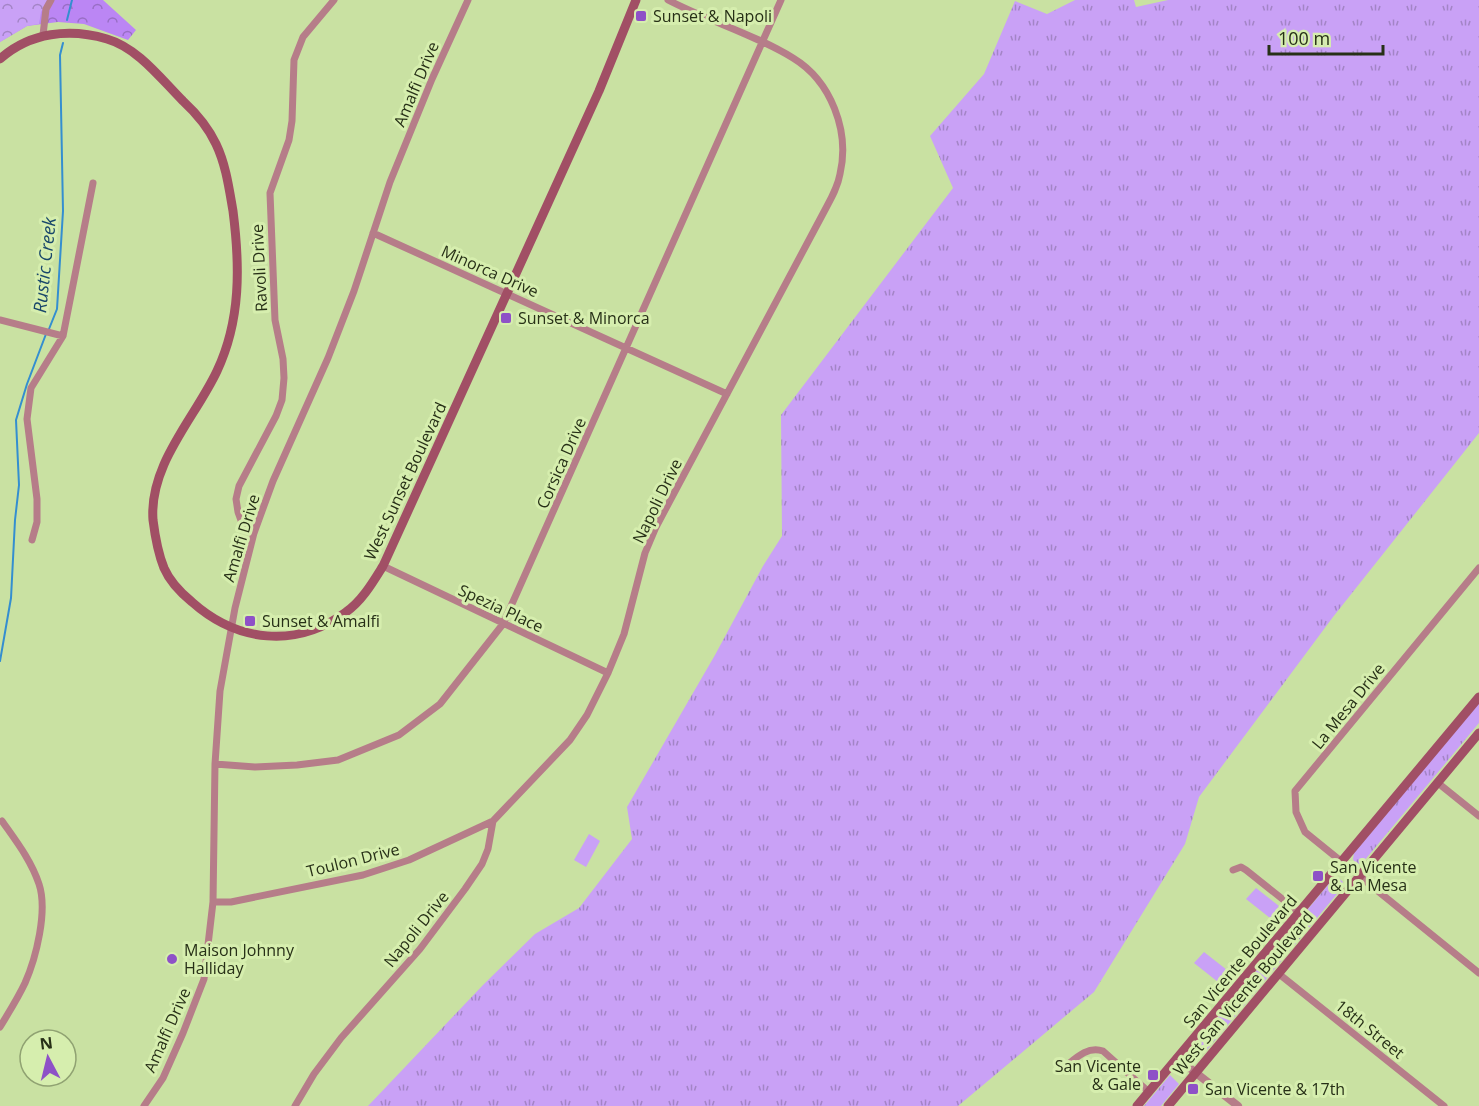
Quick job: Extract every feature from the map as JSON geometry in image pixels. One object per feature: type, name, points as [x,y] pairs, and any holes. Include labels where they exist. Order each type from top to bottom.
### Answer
[{"type":"main road","name":"West Sunset Boulevard","points":[[0,59],[15,48],[43,35],[85,34],[111,40],[127,48],[191,109],[209,130],[223,160],[231,198],[238,264],[235,313],[227,346],[217,372],[161,472],[154,502],[156,544],[171,580],[204,612],[230,628],[272,637],[317,628],[349,611],[365,593],[383,566],[599,91],[636,0]]},
{"type":"main road","name":"San Vicente Boulevard","points":[[1137,1106],[1479,697]]},
{"type":"main road","name":"West San Vicente Boulevard","points":[[1168,1106],[1479,733]]},
{"type":"street","points":[[43,35],[46,9],[51,0]]},
{"type":"street","name":"Ravoli Drive","points":[[254,533],[242,523],[238,512],[237,492],[276,416],[282,400],[284,378],[283,359],[275,320],[270,193],[289,140],[292,121],[294,60],[303,38],[334,0]]},
{"type":"street","name":"Amalfi Drive","points":[[144,1106],[163,1078],[204,979],[213,902],[215,764],[220,691],[230,628],[254,533],[273,481],[328,358],[354,291],[390,182],[412,127],[468,0]]},
{"type":"street","name":"Napoli Drive","points":[[295,1106],[314,1074],[341,1038],[420,949],[460,897],[482,864],[488,849],[493,821],[570,740],[587,715],[624,634],[645,553],[656,527],[835,190],[843,153],[839,123],[834,105],[825,88],[794,59],[668,0]]},
{"type":"street","name":"Corsica Drive","points":[[215,764],[287,766],[338,760],[399,735],[440,704],[503,624],[781,0]]},
{"type":"street","points":[[32,540],[37,522],[37,499],[27,419],[32,388],[63,336],[93,183]]},
{"type":"street","name":"Minorca Drive","points":[[373,233],[727,394]]},
{"type":"street","points":[[0,320],[63,336]]},
{"type":"street","name":"Spezia Place","points":[[383,566],[608,673]]},
{"type":"street","name":"La Mesa Drive","points":[[1341,863],[1305,832],[1296,812],[1295,791],[1479,568]]},
{"type":"street","points":[[1438,783],[1479,816]]},
{"type":"street","points":[[0,1027],[26,981],[39,936],[42,914],[40,887],[32,865],[2,821]]},
{"type":"street","name":"Toulon Drive","points":[[213,902],[231,902],[363,875],[409,860],[493,821]]},
{"type":"street","points":[[1341,863],[1479,973]]},
{"type":"street","points":[[1233,870],[1237,867],[1246,870],[1300,913]]},
{"type":"street","name":"18th Street","points":[[1279,974],[1444,1106]]},
{"type":"street","points":[[1060,1070],[1085,1052],[1096,1049],[1103,1051],[1149,1092]]},
{"type":"street","points":[[1178,1058],[1238,1106]]},
{"type":"green space","points":[[0,0],[103,0],[136,30],[128,40],[84,24],[58,22],[27,26],[0,42]]},
{"type":"green space","points":[[0,0],[47,0],[41,12],[39,24],[27,26],[0,42]]},
{"type":"green space","points":[[1075,0],[1134,0],[1136,7],[1168,0],[1479,0],[1479,433],[1333,617],[1199,797],[1185,844],[1094,992],[958,1106],[368,1106],[535,934],[579,908],[632,839],[627,807],[782,536],[781,415],[953,188],[930,136],[984,74],[1015,1],[1047,14]]},
{"type":"green space","points":[[1479,703],[1479,723],[1364,861],[1360,864],[1355,863],[1354,853]]},
{"type":"green space","points":[[589,834],[600,841],[586,867],[574,860]]},
{"type":"green space","points":[[1338,877],[1343,882],[1342,888],[1206,1051],[1200,1055],[1196,1054],[1195,1045],[1332,880]]},
{"type":"green space","points":[[1256,888],[1279,906],[1270,918],[1246,899]]},
{"type":"green space","points":[[1204,952],[1227,970],[1218,982],[1194,963]]},
{"type":"green space","points":[[1170,1075],[1179,1084],[1161,1106],[1144,1106]]},
{"type":"waterway","name":"Rustic Creek","points":[[67,20],[72,0]]},
{"type":"waterway","name":"Rustic Creek","points":[[49,329],[57,309],[63,211],[60,55],[63,43]]},
{"type":"waterway","name":"Rustic Creek","points":[[0,661],[11,598],[19,485],[16,420],[46,334]]},
{"type":"place","name":"Sunset & Napoli","points":[[641,16]]},
{"type":"place","name":"Sunset & Minorca","points":[[506,318]]},
{"type":"place","name":"Sunset & Amalfi","points":[[250,621]]},
{"type":"place","name":"San Vicente & La Mesa","points":[[1318,876]]},
{"type":"place","name":"Maison Johnny Halliday","points":[[172,959]]},
{"type":"place","name":"San Vicente & Gale","points":[[1153,1075]]},
{"type":"place","name":"San Vicente & 17th","points":[[1193,1089]]}]
